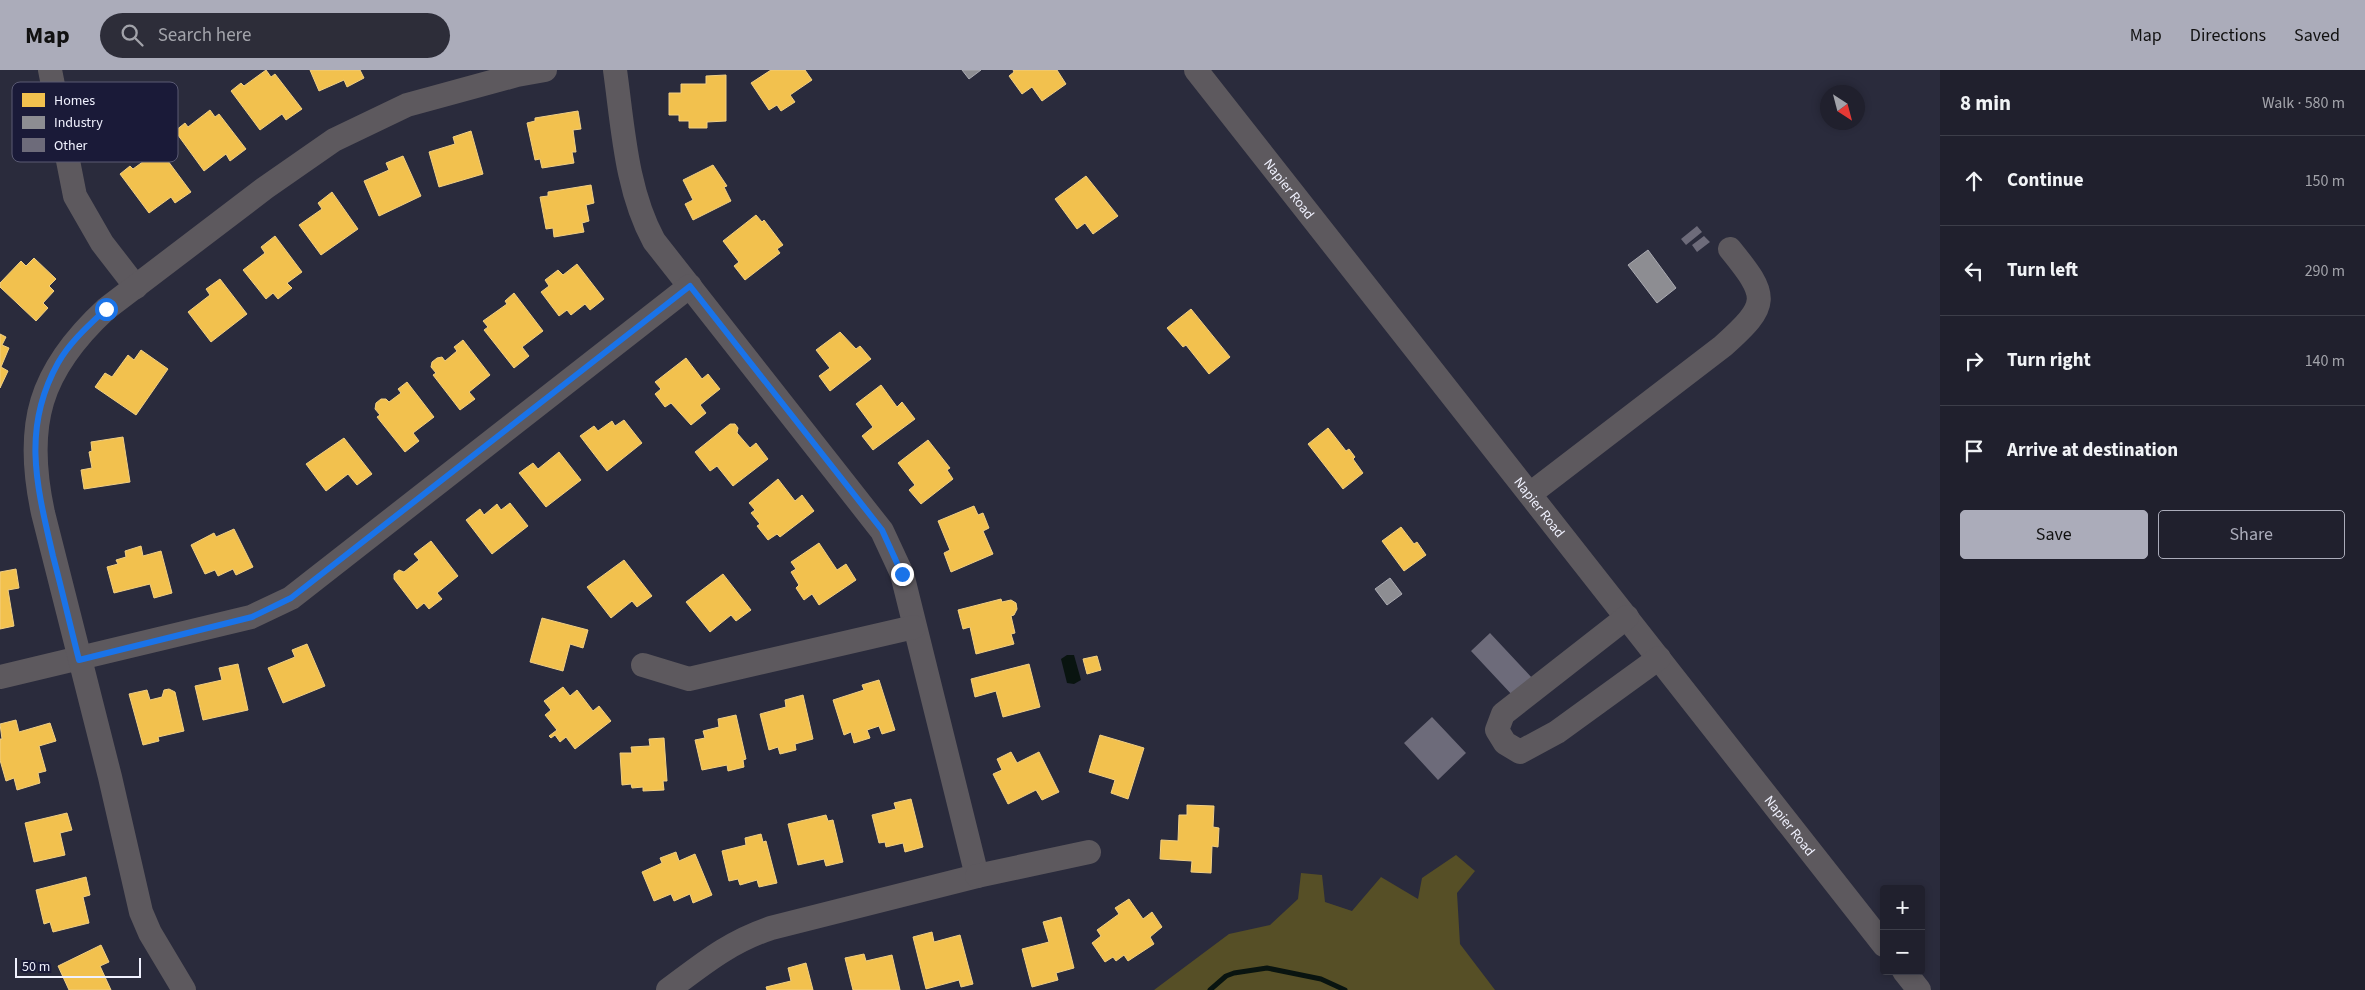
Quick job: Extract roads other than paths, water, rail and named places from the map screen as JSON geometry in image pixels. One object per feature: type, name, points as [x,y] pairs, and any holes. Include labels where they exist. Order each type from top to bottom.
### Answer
[{"type":"street","points":[[184,990],[154,941],[141,912],[110,777],[79,660],[36,478],[34,447],[37,424],[47,387],[58,363],[68,349],[83,330],[106,309],[265,188],[334,140],[407,105],[517,75],[545,70]]},
{"type":"street","points":[[615,70],[629,163],[641,214],[654,241],[882,530],[902,574],[977,876]]},
{"type":"street","name":"Napier Road","points":[[1196,70],[1880,940]]},
{"type":"street","points":[[68,162],[75,196],[102,243],[136,287]]},
{"type":"street","points":[[1530,494],[1742,329],[1755,312],[1760,300],[1758,288],[1752,275],[1730,249]]},
{"type":"street","points":[[0,677],[79,660],[252,617],[291,598],[690,286]]},
{"type":"street","points":[[1627,617],[1503,714],[1497,730],[1505,743],[1520,752],[1557,732],[1658,658]]},
{"type":"street","points":[[643,665],[689,679],[914,626]]},
{"type":"street","points":[[668,990],[716,953],[744,937],[771,928],[977,876],[1089,852]]},
{"type":"street","points":[[1907,975],[1919,990]]},
{"type":"waterway","points":[[1210,990],[1226,976],[1267,968],[1321,979],[1345,990]]}]
